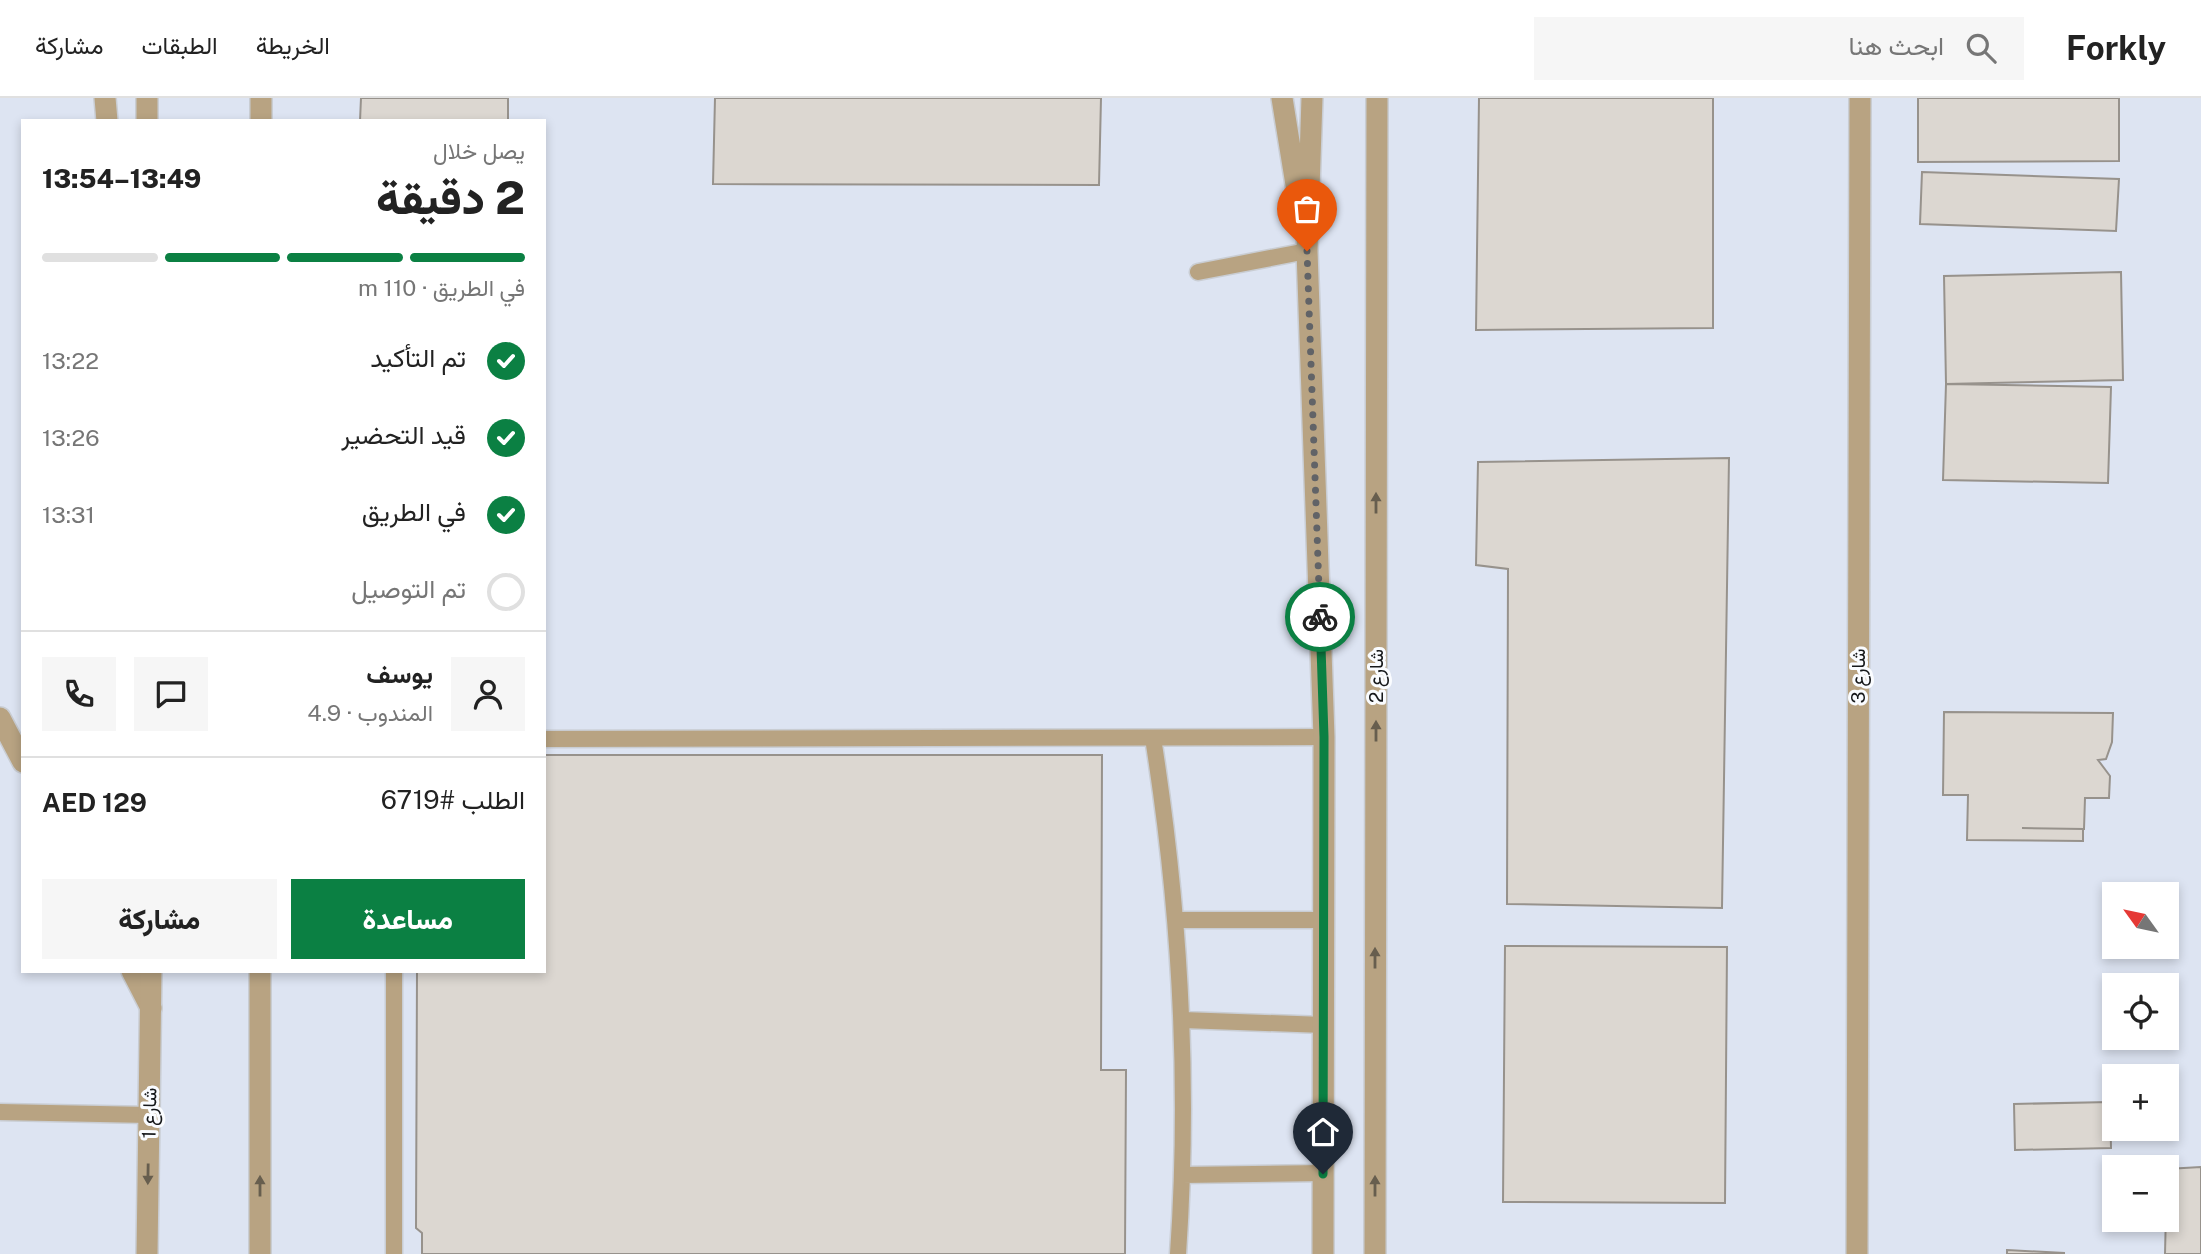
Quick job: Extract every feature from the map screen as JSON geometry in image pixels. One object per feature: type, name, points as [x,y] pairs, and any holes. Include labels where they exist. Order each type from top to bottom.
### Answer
[{"type":"street","points":[[105,98],[107,119]]},
{"type":"street","points":[[147,98],[147,119]]},
{"type":"street","points":[[261,98],[261,119]]},
{"type":"street","points":[[1282,98],[1307,251]]},
{"type":"street","points":[[1312,98],[1307,251],[1324,737],[1323,1254]]},
{"type":"street","name":"شارع 2","points":[[1375,1254],[1377,98]]},
{"type":"street","name":"شارع 3","points":[[1857,1254],[1860,98]]},
{"type":"street","points":[[0,718],[21,758]]},
{"type":"street","points":[[133,973],[151,1008]]},
{"type":"street","name":"شارع 1","points":[[147,1254],[151,973]]},
{"type":"street","points":[[260,973],[260,1254]]},
{"type":"lane","points":[[1198,272],[1307,251]]},
{"type":"lane","points":[[546,739],[1324,737]]},
{"type":"lane","points":[[1153,738],[1167,828],[1177,920],[1183,1020],[1182,1175],[1178,1254]]},
{"type":"lane","points":[[1177,920],[1324,920]]},
{"type":"lane","points":[[394,973],[394,1254]]},
{"type":"lane","points":[[1183,1020],[1324,1025]]},
{"type":"lane","points":[[0,1112],[149,1115]]},
{"type":"lane","points":[[1182,1175],[1323,1174]]},
{"type":"shaded area","points":[[0,98],[2201,98],[2201,1254],[0,1254]]},
{"type":"building","points":[[361,98],[508,98],[508,119],[360,119]]},
{"type":"building","points":[[715,98],[1101,98],[1099,185],[713,184]]},
{"type":"building","points":[[1479,98],[1713,98],[1713,328],[1476,330]]},
{"type":"building","points":[[1918,98],[2119,98],[2119,161],[1918,162]]},
{"type":"building","points":[[1922,172],[2119,179],[2116,231],[1920,224]]},
{"type":"building","points":[[2121,272],[2123,380],[1946,384],[1944,276]]},
{"type":"building","points":[[1946,384],[2111,387],[2108,483],[1943,480]]},
{"type":"building","points":[[1729,458],[1722,908],[1507,904],[1508,569],[1476,565],[1478,462]]},
{"type":"building","points":[[1944,712],[2113,713],[2112,742],[2106,759],[2098,760],[2110,776],[2109,798],[2085,798],[2084,829],[2022,828],[2083,829],[2083,841],[1967,840],[1968,795],[1943,795]]},
{"type":"building","points":[[546,755],[1102,755],[1101,1070],[1126,1070],[1125,1254],[422,1254],[422,1233],[416,1228],[417,973],[546,973]]},
{"type":"building","points":[[1505,946],[1727,947],[1725,1203],[1503,1202]]},
{"type":"building","points":[[2102,1102],[2102,1141],[2111,1141],[2111,1148],[2015,1150],[2014,1104]]},
{"type":"building","points":[[2201,1167],[2201,1254],[2165,1254],[2166,1232],[2179,1232],[2179,1168]]},
{"type":"building","points":[[2007,1250],[2064,1253],[2064,1254],[2007,1254]]},
{"type":"way so far","points":[[1307,251],[1320,617]]},
{"type":"route","points":[[1320,617],[1324,737],[1323,1174]]}]
